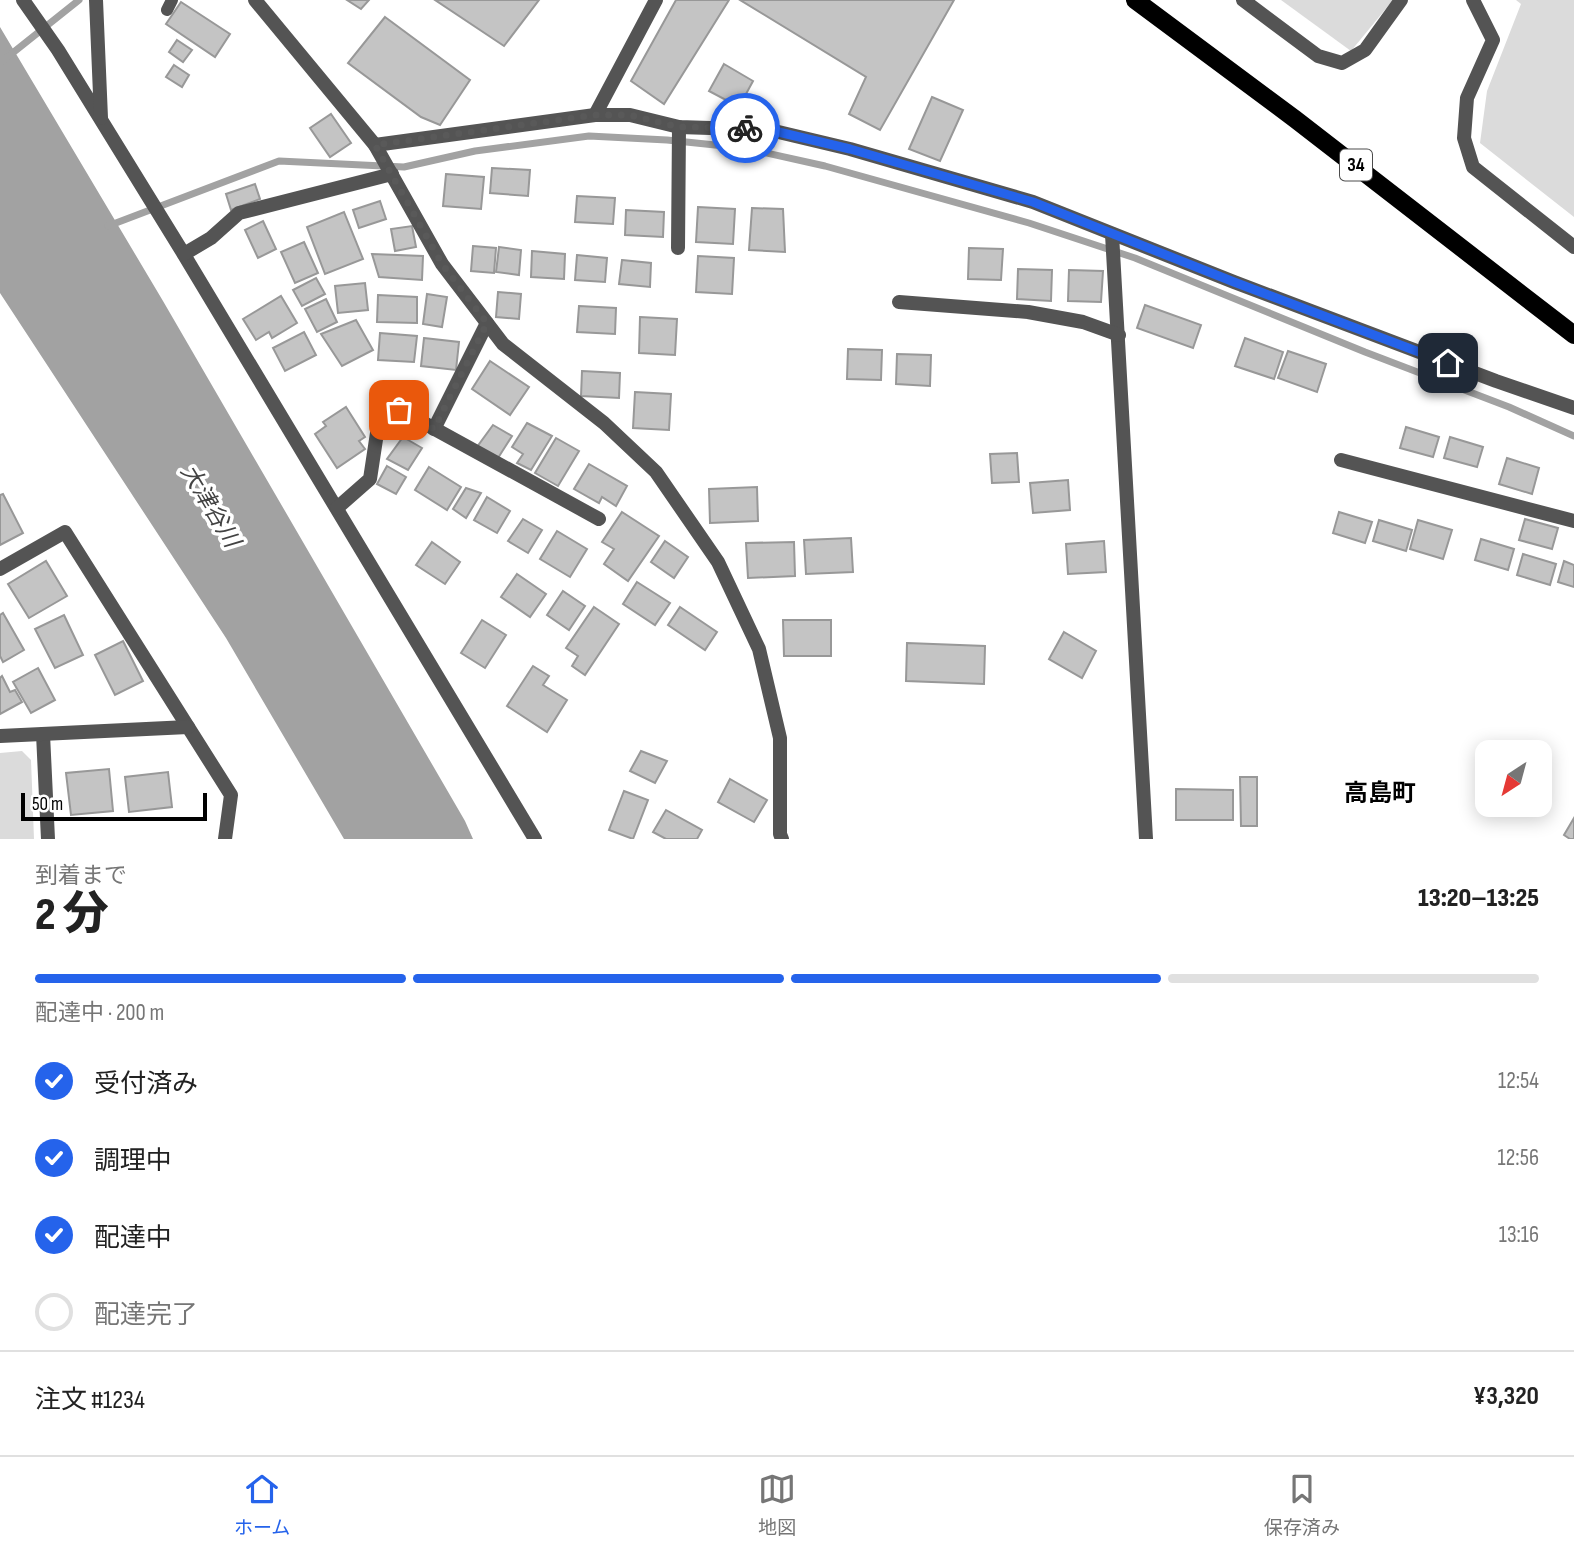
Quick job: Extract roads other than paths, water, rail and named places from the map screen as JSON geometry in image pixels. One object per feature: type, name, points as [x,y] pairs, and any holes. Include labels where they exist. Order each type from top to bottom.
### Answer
[{"type":"main road","name":"34","points":[[1135,0],[1328,144],[1548,312],[1574,335]]},
{"type":"street","points":[[23,0],[58,50],[184,254],[535,839]]},
{"type":"street","points":[[96,0],[101,119]]},
{"type":"street","points":[[255,0],[375,145],[442,264],[503,344],[604,424],[656,472],[718,562],[759,649],[777,725],[780,738],[782,839]]},
{"type":"street","points":[[595,115],[656,0]]},
{"type":"street","points":[[1242,0],[1318,56],[1342,63],[1366,50],[1401,0]]},
{"type":"street","points":[[1473,0],[1493,40],[1467,98],[1464,138],[1473,167],[1574,247]]},
{"type":"street","points":[[375,145],[595,115],[630,115],[679,127],[770,130],[1033,202],[1283,301],[1574,408]]},
{"type":"street","points":[[678,248],[679,127]]},
{"type":"street","points":[[184,254],[211,238],[239,213],[392,174]]},
{"type":"street","points":[[1112,234],[1146,839]]},
{"type":"street","points":[[900,302],[1028,312],[1083,323],[1119,335]]},
{"type":"street","points":[[434,429],[487,323]]},
{"type":"street","points":[[337,509],[370,479],[382,400],[599,519]]},
{"type":"street","points":[[1341,460],[1574,521]]},
{"type":"street","points":[[0,569],[65,532],[231,794],[225,839]]},
{"type":"street","points":[[0,736],[188,727]]},
{"type":"street","points":[[43,734],[48,839]]},
{"type":"water","name":"大津谷川","points":[[0,27],[163,301],[473,839],[344,839],[226,638],[0,293]]},
{"type":"waterway","points":[[0,63],[79,0]]},
{"type":"waterway","points":[[108,226],[279,161],[404,167],[475,151],[589,136],[744,148],[825,166],[1029,223],[1135,258],[1365,352],[1509,407],[1574,436]]},
{"type":"district","name":"高島町","points":[[1380,793]]}]
